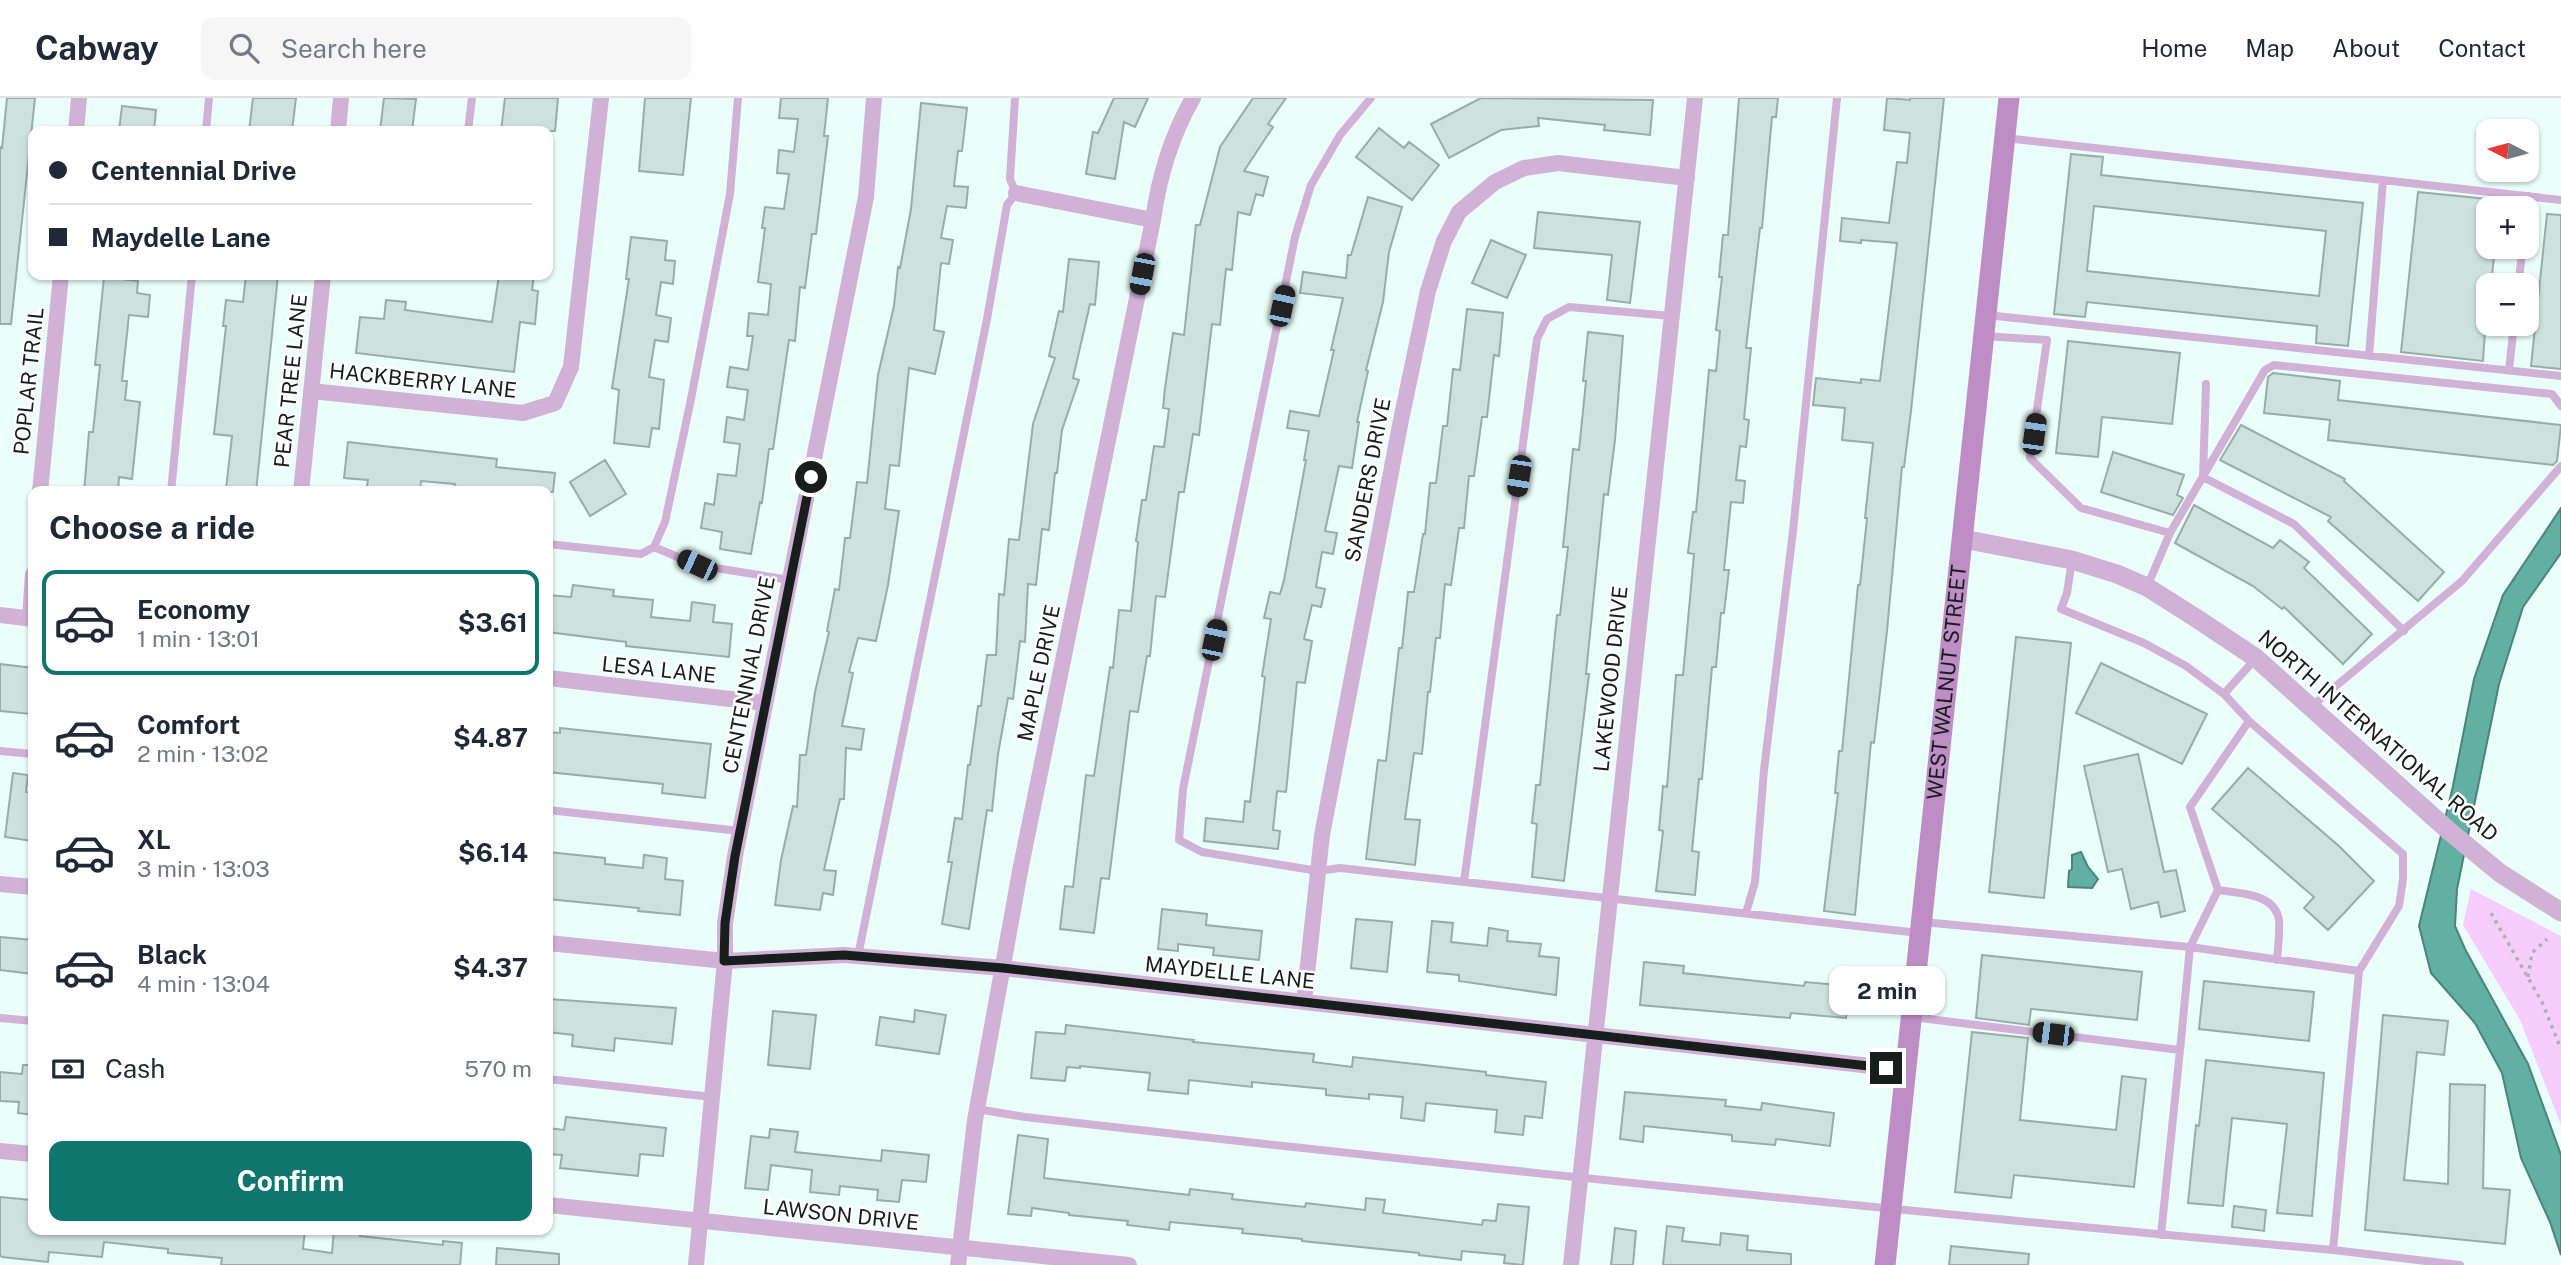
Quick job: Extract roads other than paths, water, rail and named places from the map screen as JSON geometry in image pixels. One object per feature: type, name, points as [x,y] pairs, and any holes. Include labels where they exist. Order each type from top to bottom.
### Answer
[{"type":"main road","name":"WEST WALNUT STREET","points":[[1885,1265],[2009,98]]},
{"type":"street","points":[[76,126],[79,98]]},
{"type":"street","points":[[338,126],[341,98]]},
{"type":"street","name":"HACKBERRY LANE","points":[[311,391],[523,413],[555,402],[571,367],[601,98]]},
{"type":"street","name":"CENTENNIAL DRIVE","points":[[695,1265],[724,961],[725,923],[740,831],[866,197],[874,98]]},
{"type":"street","name":"MAPLE DRIVE","points":[[959,1257],[977,1109],[1021,866],[1157,192],[1177,125],[1193,98]]},
{"type":"street","name":"LAKEWOOD DRIVE","points":[[1571,1265],[1695,98]]},
{"type":"street","name":"SANDERS DRIVE","points":[[1304,1002],[1322,835],[1399,425],[1428,291],[1444,241],[1459,212],[1495,181],[1524,168],[1558,163],[1687,178]]},
{"type":"street","points":[[1016,193],[1153,220]]},
{"type":"street","name":"POPLAR TRAIL","points":[[41,486],[61,280]]},
{"type":"street","name":"PEAR TREE LANE","points":[[302,486],[322,280]]},
{"type":"street","name":"NORTH INTERNATIONAL ROAD","points":[[1963,539],[2072,560],[2147,587],[2256,658],[2500,873],[2561,912]]},
{"type":"street","points":[[0,615],[28,618]]},
{"type":"street","name":"LESA LANE","points":[[553,679],[765,703]]},
{"type":"street","points":[[0,884],[28,887]]},
{"type":"street","name":"MAYDELLE LANE","points":[[553,944],[724,961],[858,956],[1003,968],[1906,1070]]},
{"type":"street","points":[[0,1151],[28,1154]]},
{"type":"street","name":"LAWSON DRIVE","points":[[553,1206],[701,1221],[959,1257],[1129,1265]]},
{"type":"lane","points":[[206,126],[209,98]]},
{"type":"lane","points":[[469,126],[472,98]]},
{"type":"lane","points":[[553,545],[640,554],[654,547],[665,522],[730,194],[738,98]]},
{"type":"lane","points":[[858,956],[985,333],[1007,205],[1016,193],[1010,179],[1015,98]]},
{"type":"lane","points":[[1371,98],[1340,135],[1311,185],[1295,237],[1183,789],[1179,840],[1202,852],[1318,871],[1340,868],[1746,913],[2190,947],[2359,971]]},
{"type":"lane","points":[[1746,913],[1755,882],[1764,770],[1793,531],[1837,98]]},
{"type":"lane","points":[[2005,138],[2529,196]]},
{"type":"lane","points":[[2369,356],[2383,180]]},
{"type":"lane","points":[[2539,197],[2561,200]]},
{"type":"lane","points":[[172,486],[192,280]]},
{"type":"lane","points":[[1464,882],[1537,338],[1546,319],[1569,307],[1672,316]]},
{"type":"lane","points":[[1985,326],[2369,356],[2561,376]]},
{"type":"lane","points":[[1985,326],[2047,340],[2031,458],[2081,508],[2170,533]]},
{"type":"lane","points":[[2509,370],[2513,336]]},
{"type":"lane","points":[[2147,587],[2170,533],[2265,370],[2274,365],[2552,394],[2561,405]]},
{"type":"lane","points":[[2203,477],[2206,384]]},
{"type":"lane","points":[[2312,706],[2462,581],[2561,466]]},
{"type":"lane","points":[[2203,477],[2294,524],[2404,631]]},
{"type":"lane","points":[[654,547],[697,565],[790,580]]},
{"type":"lane","points":[[2072,560],[2067,593],[2061,609],[2144,643],[2186,666],[2224,694],[2249,721],[2403,853],[2399,906],[2359,971],[2333,1250]]},
{"type":"lane","points":[[2224,694],[2256,658]]},
{"type":"lane","points":[[2161,1235],[2190,947],[2218,890],[2190,807],[2249,721]]},
{"type":"lane","points":[[0,751],[28,754]]},
{"type":"lane","points":[[553,811],[740,831]]},
{"type":"lane","points":[[2218,890],[2258,896],[2273,907],[2279,918],[2277,960]]},
{"type":"lane","points":[[1912,1017],[2180,1050]]},
{"type":"lane","points":[[0,1018],[28,1021]]},
{"type":"lane","points":[[553,1080],[712,1097]]},
{"type":"lane","points":[[977,1109],[1150,1132],[1580,1178],[1891,1210],[2333,1250],[2460,1265]]}]
